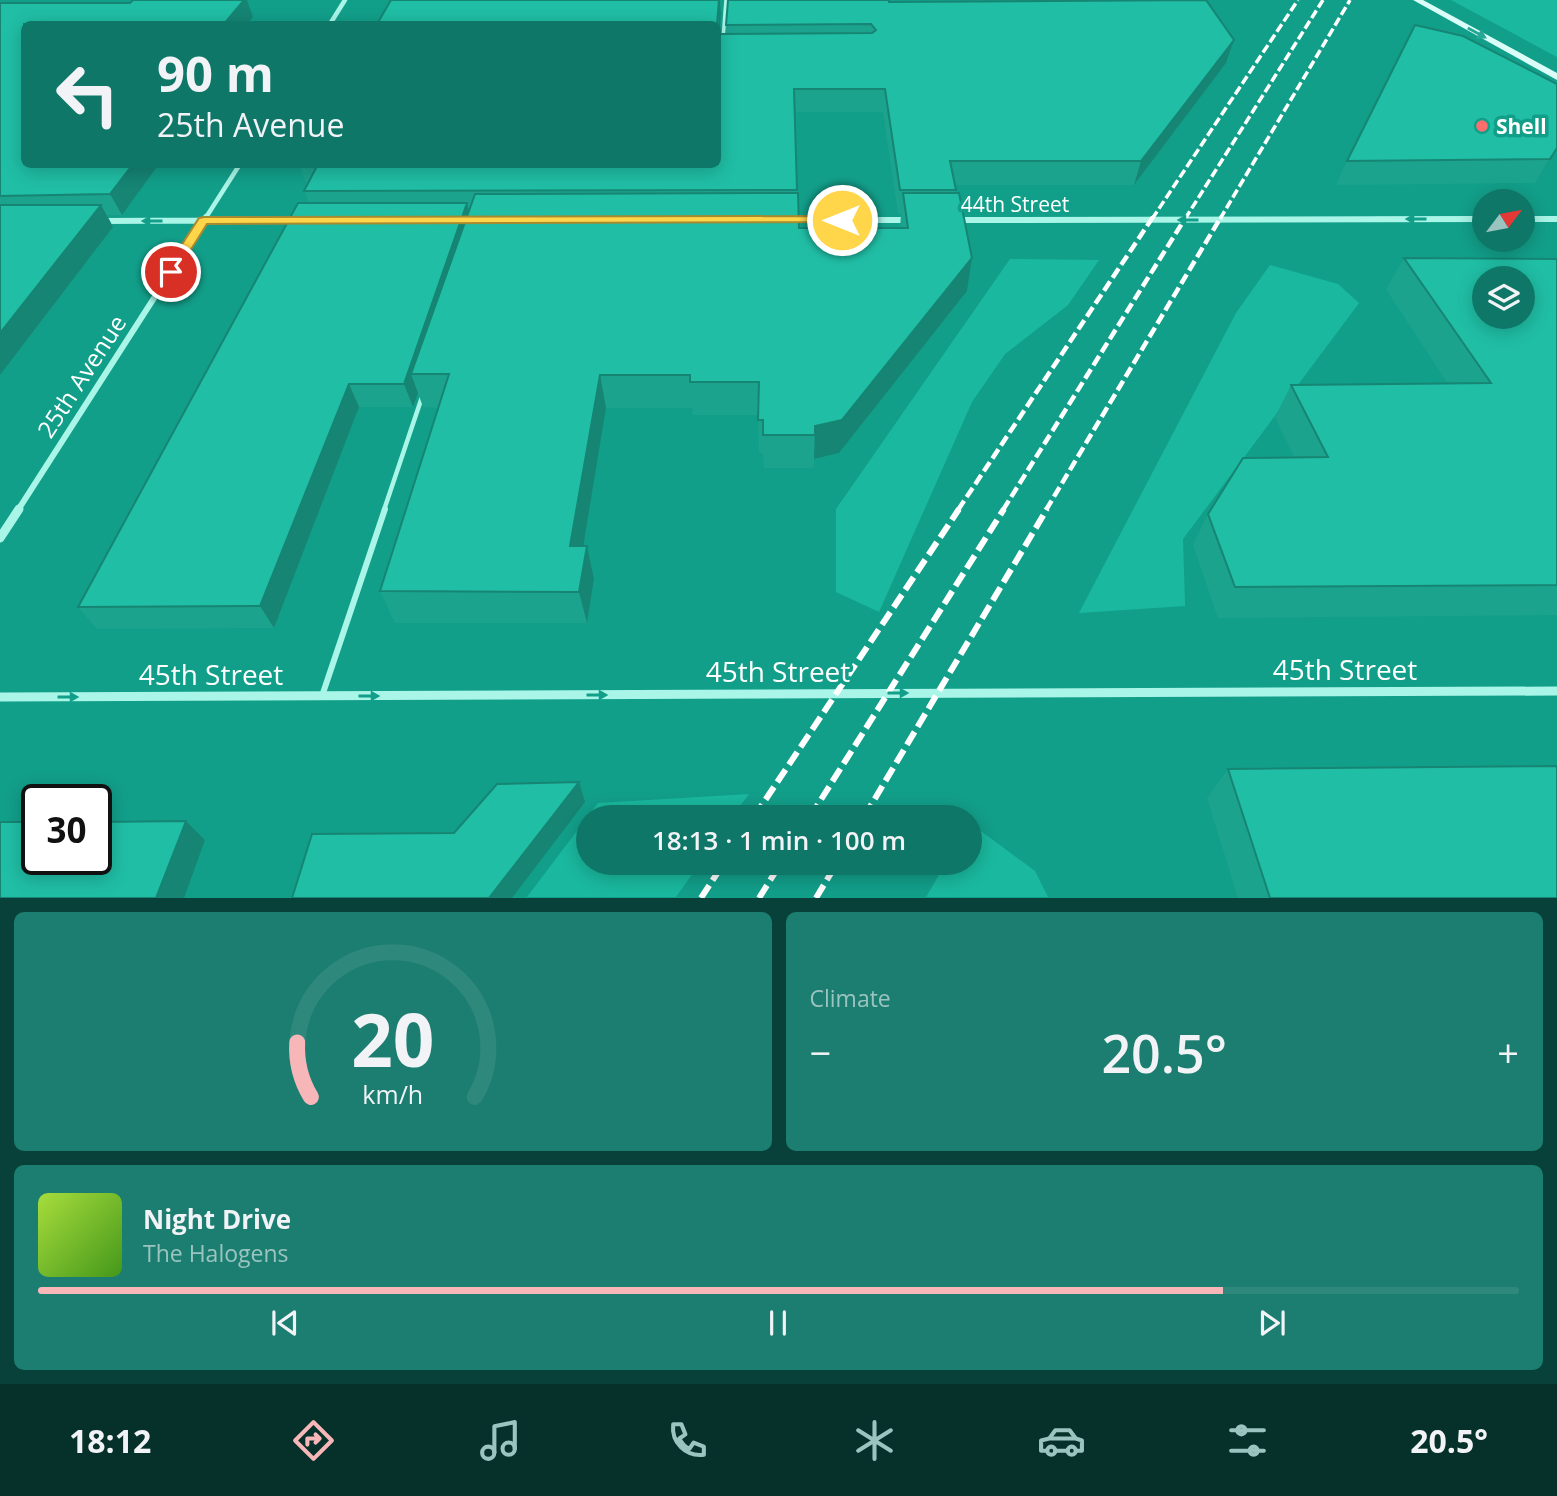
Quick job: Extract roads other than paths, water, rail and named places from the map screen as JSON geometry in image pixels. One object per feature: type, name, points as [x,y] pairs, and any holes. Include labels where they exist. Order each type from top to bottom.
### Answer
[{"type":"main road","points":[[1417,0],[1557,77]]},
{"type":"street","points":[[332,21],[345,0]]},
{"type":"street","name":"25th Avenue","points":[[0,538],[237,168]]},
{"type":"street","name":"44th Street","points":[[954,220],[1472,219]]},
{"type":"street","points":[[1535,219],[1557,219]]},
{"type":"street","points":[[92,221],[304,220]]},
{"type":"street","points":[[786,220],[912,220]]},
{"type":"street","name":"45th Street","points":[[0,697],[1557,691]]},
{"type":"lane","points":[[722,52],[726,0]]},
{"type":"lane","points":[[322,696],[425,390]]},
{"type":"railway","points":[[1152,219],[1298,0]]},
{"type":"railway","points":[[1185,219],[1323,0]]},
{"type":"railway","points":[[1220,219],[1350,0]]},
{"type":"railway","points":[[958,510],[1153,217]]},
{"type":"railway","points":[[1003,510],[1186,217]]},
{"type":"railway","points":[[1046,510],[1221,217]]},
{"type":"railway","points":[[762,805],[959,509]]},
{"type":"railway","points":[[818,805],[1004,509]]},
{"type":"railway","points":[[871,805],[1047,509]]},
{"type":"railway","points":[[701,898],[716,875]]},
{"type":"railway","points":[[759,898],[773,875]]},
{"type":"railway","points":[[816,898],[830,875]]},
{"type":"place","name":"Shell","points":[[1482,126]]}]
